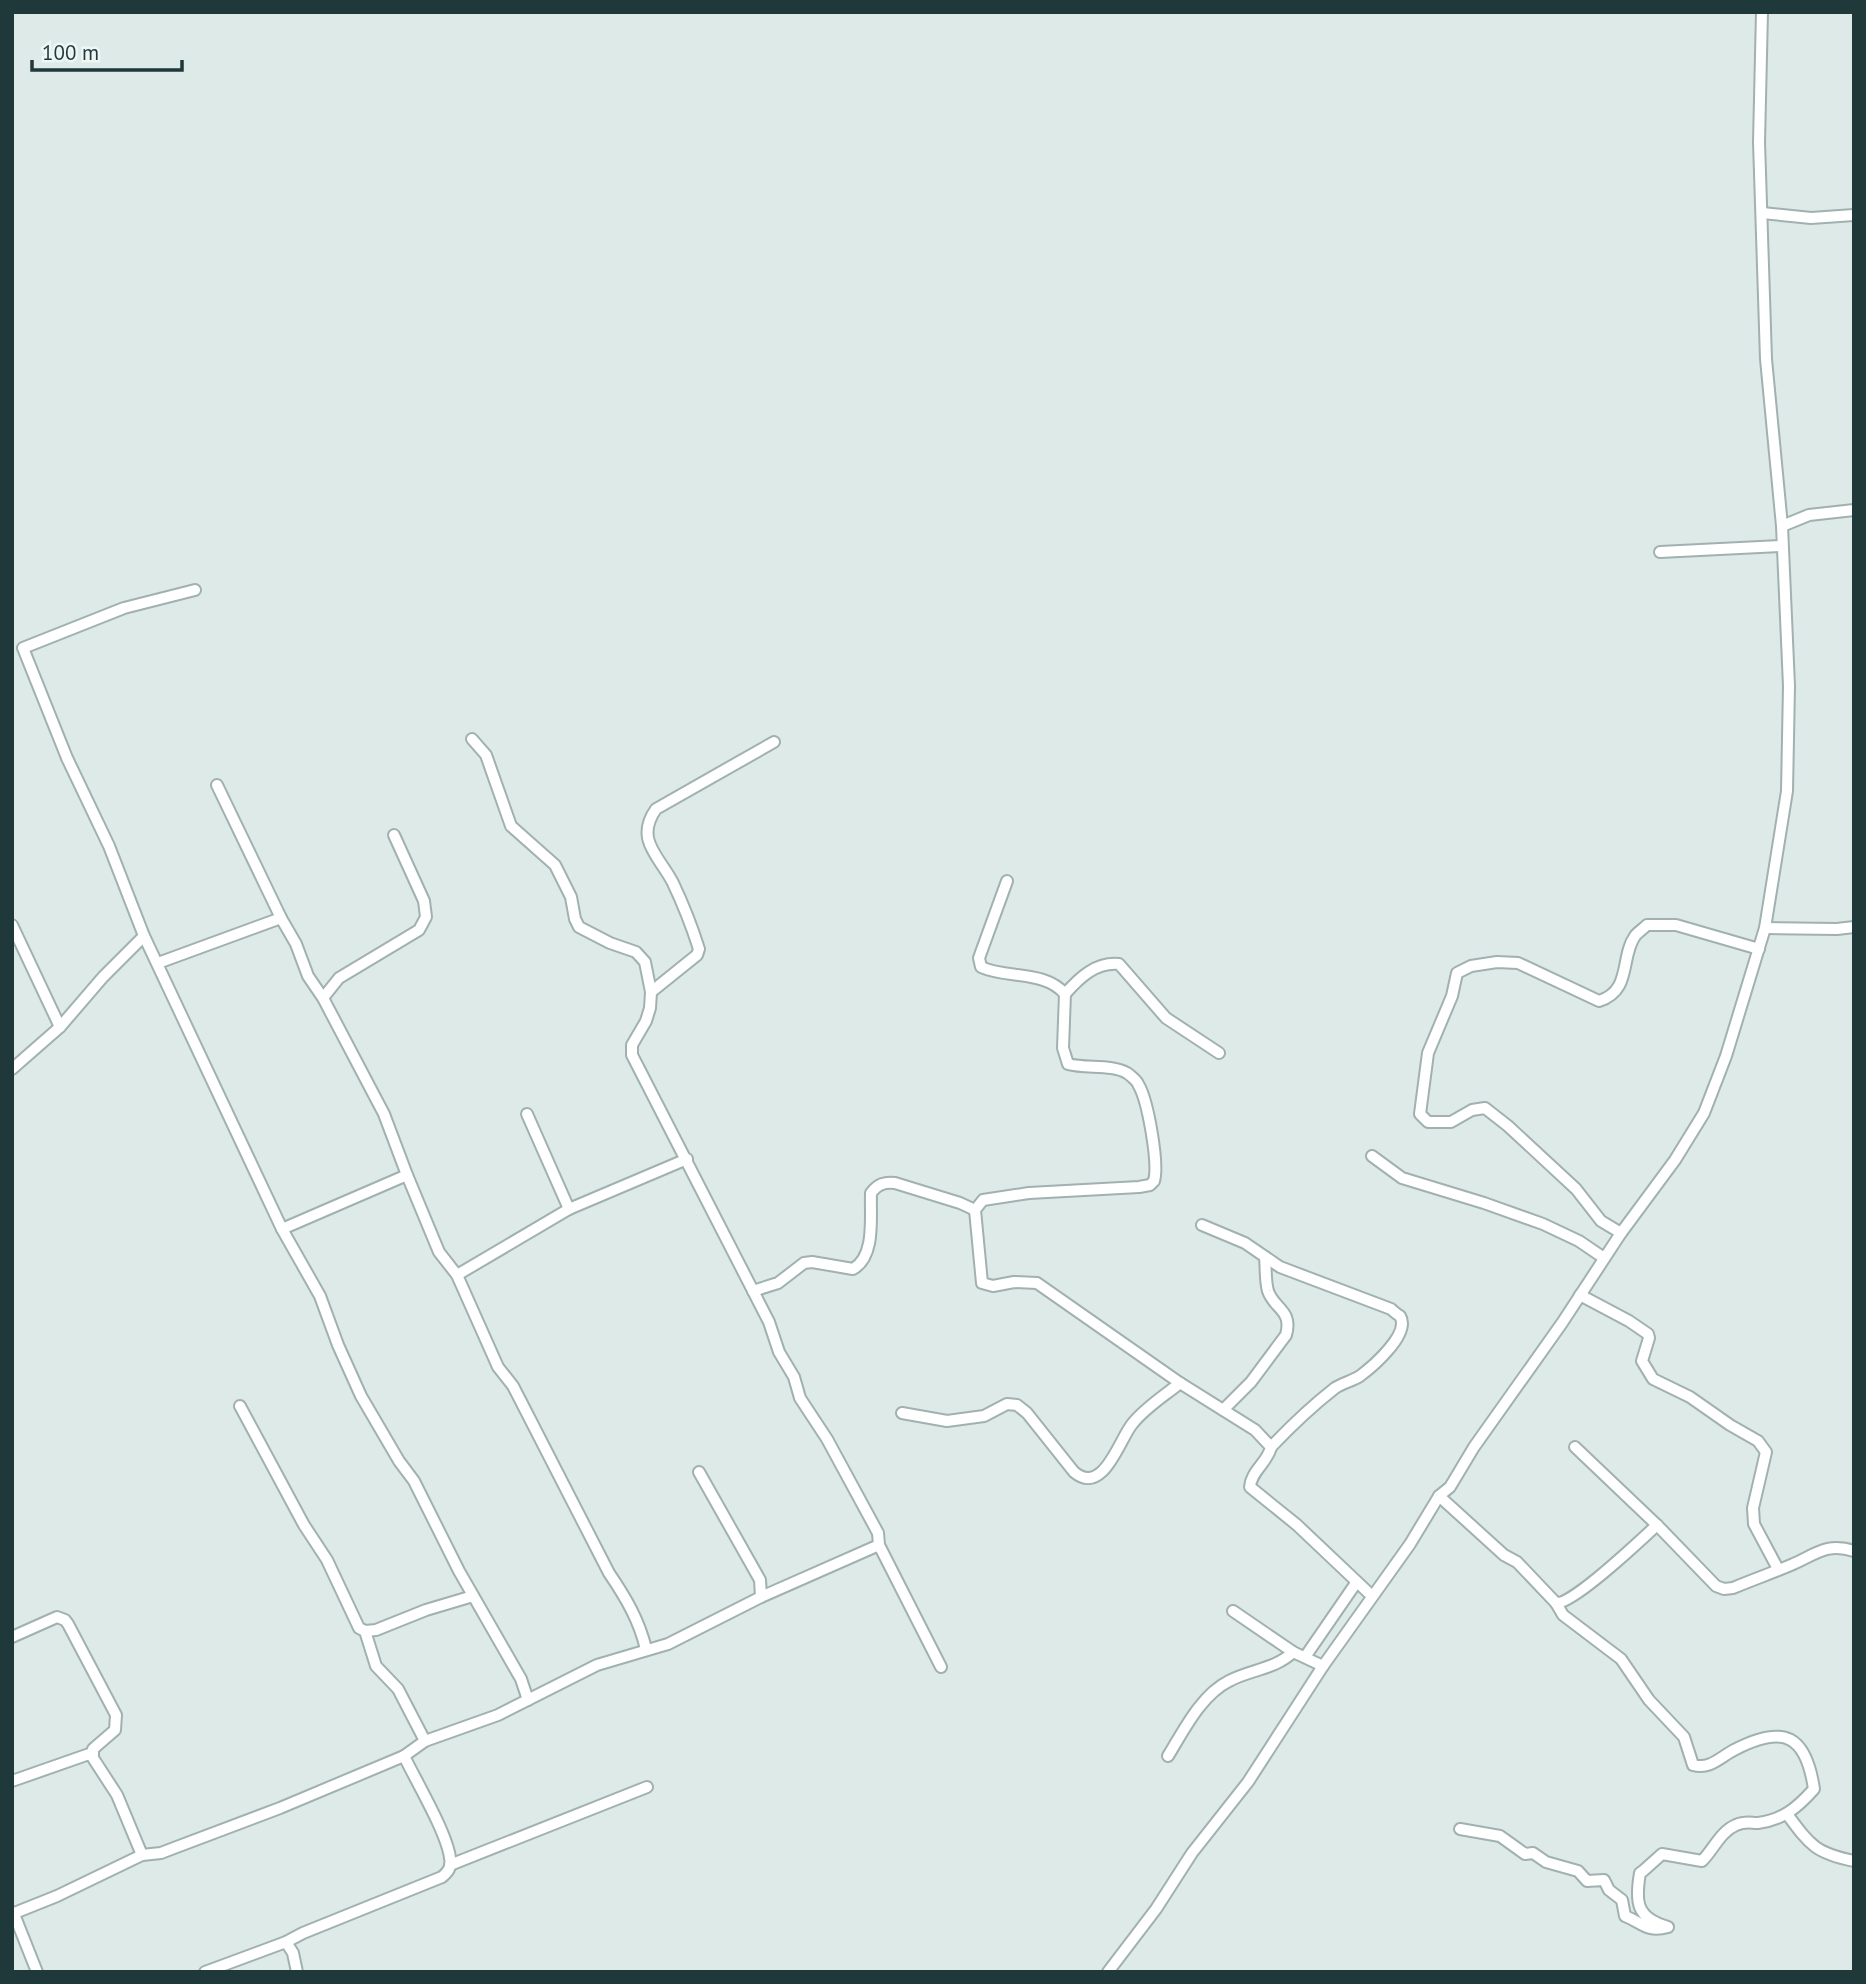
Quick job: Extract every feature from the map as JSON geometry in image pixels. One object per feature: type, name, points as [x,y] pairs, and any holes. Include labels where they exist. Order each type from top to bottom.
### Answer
[{"type":"street","points":[[1108,1972],[1156,1909],[1192,1853],[1248,1782],[1323,1666],[1410,1544],[1439,1496],[1450,1487],[1474,1447],[1621,1233],[1675,1160],[1704,1113],[1726,1056],[1765,928],[1787,791],[1789,686],[1782,526],[1766,359],[1759,142],[1762,12]]},
{"type":"street","points":[[1762,214],[1811,218],[1854,215]]},
{"type":"street","points":[[1782,526],[1809,515],[1854,510]]},
{"type":"street","points":[[1660,552],[1782,546]]},
{"type":"street","points":[[195,590],[124,608],[18,650],[108,846],[144,936],[282,1229],[320,1296],[361,1396],[414,1482],[473,1596],[521,1679],[528,1700]]},
{"type":"street","points":[[472,739],[486,755],[511,826],[555,865],[571,897],[579,927],[610,943],[636,952],[645,962],[651,992],[646,1021],[632,1045],[632,1055],[769,1322],[779,1352],[794,1377],[800,1398],[827,1439],[872,1521],[878,1533],[879,1545],[941,1667]]},
{"type":"street","points":[[651,992],[697,955],[699,949],[672,881],[651,850],[648,836],[651,816],[656,809],[774,742]]},
{"type":"street","points":[[217,785],[296,944],[308,976],[323,998],[384,1114],[439,1252],[457,1275],[498,1367],[513,1386],[609,1573],[629,1602],[646,1649]]},
{"type":"street","points":[[323,998],[339,978],[419,930],[426,917],[424,901],[394,835]]},
{"type":"street","points":[[1007,881],[979,958],[981,967],[991,972],[1045,980],[1058,985],[1065,993],[1063,1048],[1068,1063],[1082,1068],[1109,1068],[1127,1073],[1139,1084],[1156,1158],[1154,1181],[1150,1185],[999,1196],[983,1200],[975,1210],[982,1283],[993,1286],[1014,1282],[1037,1283],[1180,1383],[1255,1430],[1270,1447],[1270,1453],[1252,1476],[1250,1487],[1297,1525],[1372,1596]]},
{"type":"street","points":[[158,963],[281,918]]},
{"type":"street","points":[[12,925],[60,1027]]},
{"type":"street","points":[[1621,1233],[1601,1222],[1576,1189],[1485,1108],[1472,1110],[1451,1122],[1428,1122],[1420,1114],[1428,1053],[1452,996],[1457,973],[1471,966],[1497,962],[1518,963],[1599,1001],[1610,998],[1622,980],[1633,937],[1647,925],[1676,925],[1759,949]]},
{"type":"street","points":[[1765,928],[1837,929],[1854,926]]},
{"type":"street","points":[[12,1069],[60,1027],[103,977],[144,936]]},
{"type":"street","points":[[1065,993],[1088,972],[1105,963],[1119,964],[1166,1018],[1219,1054]]},
{"type":"street","points":[[527,1114],[569,1209]]},
{"type":"street","points":[[1373,1156],[1402,1178],[1543,1224],[1579,1241],[1604,1258]]},
{"type":"street","points":[[457,1275],[569,1209],[687,1159]]},
{"type":"street","points":[[282,1229],[407,1175]]},
{"type":"street","points":[[753,1291],[778,1283],[804,1263],[853,1269],[860,1265],[868,1246],[871,1193],[876,1186],[887,1182],[960,1203],[975,1210]]},
{"type":"street","points":[[1202,1225],[1245,1243],[1280,1267],[1391,1309],[1399,1316],[1402,1324],[1399,1335],[1386,1354],[1358,1377],[1338,1386],[1299,1418],[1270,1447]]},
{"type":"street","points":[[1223,1410],[1251,1382],[1286,1335],[1286,1316],[1268,1290],[1265,1257]]},
{"type":"street","points":[[1580,1295],[1648,1334],[1642,1362],[1653,1379],[1690,1397],[1763,1446],[1766,1452],[1753,1508],[1754,1524],[1778,1569]]},
{"type":"street","points":[[902,1413],[947,1421],[984,1416],[1007,1404],[1017,1405],[1027,1413],[1074,1472],[1080,1477],[1090,1477],[1100,1474],[1109,1465],[1130,1425],[1180,1383]]},
{"type":"street","points":[[240,1406],[304,1525],[327,1560],[359,1628],[365,1631],[376,1630],[426,1610],[473,1596]]},
{"type":"street","points":[[1575,1447],[1716,1586],[1724,1589],[1733,1588],[1790,1565],[1816,1551],[1835,1547],[1854,1551]]},
{"type":"street","points":[[699,1472],[760,1580],[761,1597]]},
{"type":"street","points":[[1439,1496],[1504,1555],[1517,1562],[1556,1603],[1563,1615],[1621,1660],[1649,1700],[1684,1737],[1693,1765],[1711,1765],[1735,1749],[1766,1736],[1784,1736],[1796,1743],[1805,1754],[1814,1789],[1800,1805],[1780,1819],[1755,1823],[1746,1821],[1734,1825],[1702,1861],[1661,1854],[1640,1873],[1636,1900],[1644,1914],[1668,1927],[1657,1930],[1643,1927],[1626,1916],[1622,1900],[1609,1890],[1604,1880],[1587,1881],[1578,1871],[1546,1862],[1533,1853],[1525,1854],[1500,1836],[1460,1829]]},
{"type":"street","points":[[1556,1603],[1562,1604],[1577,1594],[1657,1525]]},
{"type":"street","points":[[37,1972],[13,1914],[142,1855],[161,1853],[404,1756],[425,1741],[498,1715],[597,1665],[668,1644],[761,1597],[879,1545]]},
{"type":"street","points":[[1305,1657],[1356,1583]]},
{"type":"street","points":[[1233,1611],[1293,1652],[1323,1666]]},
{"type":"street","points":[[12,1637],[57,1617],[68,1624],[116,1715],[115,1730],[93,1749],[92,1753],[95,1764],[117,1795],[142,1855]]},
{"type":"street","points":[[365,1631],[376,1666],[398,1689],[425,1741]]},
{"type":"street","points":[[1168,1756],[1209,1695],[1228,1681],[1281,1662],[1293,1652]]},
{"type":"street","points":[[12,1781],[92,1753]]},
{"type":"street","points":[[205,1972],[286,1942],[442,1877],[449,1871],[450,1858],[444,1838],[404,1756]]},
{"type":"street","points":[[450,1865],[647,1787]]},
{"type":"street","points":[[1787,1814],[1809,1844],[1833,1856],[1854,1861]]},
{"type":"street","points":[[286,1942],[293,1953],[297,1972]]}]
